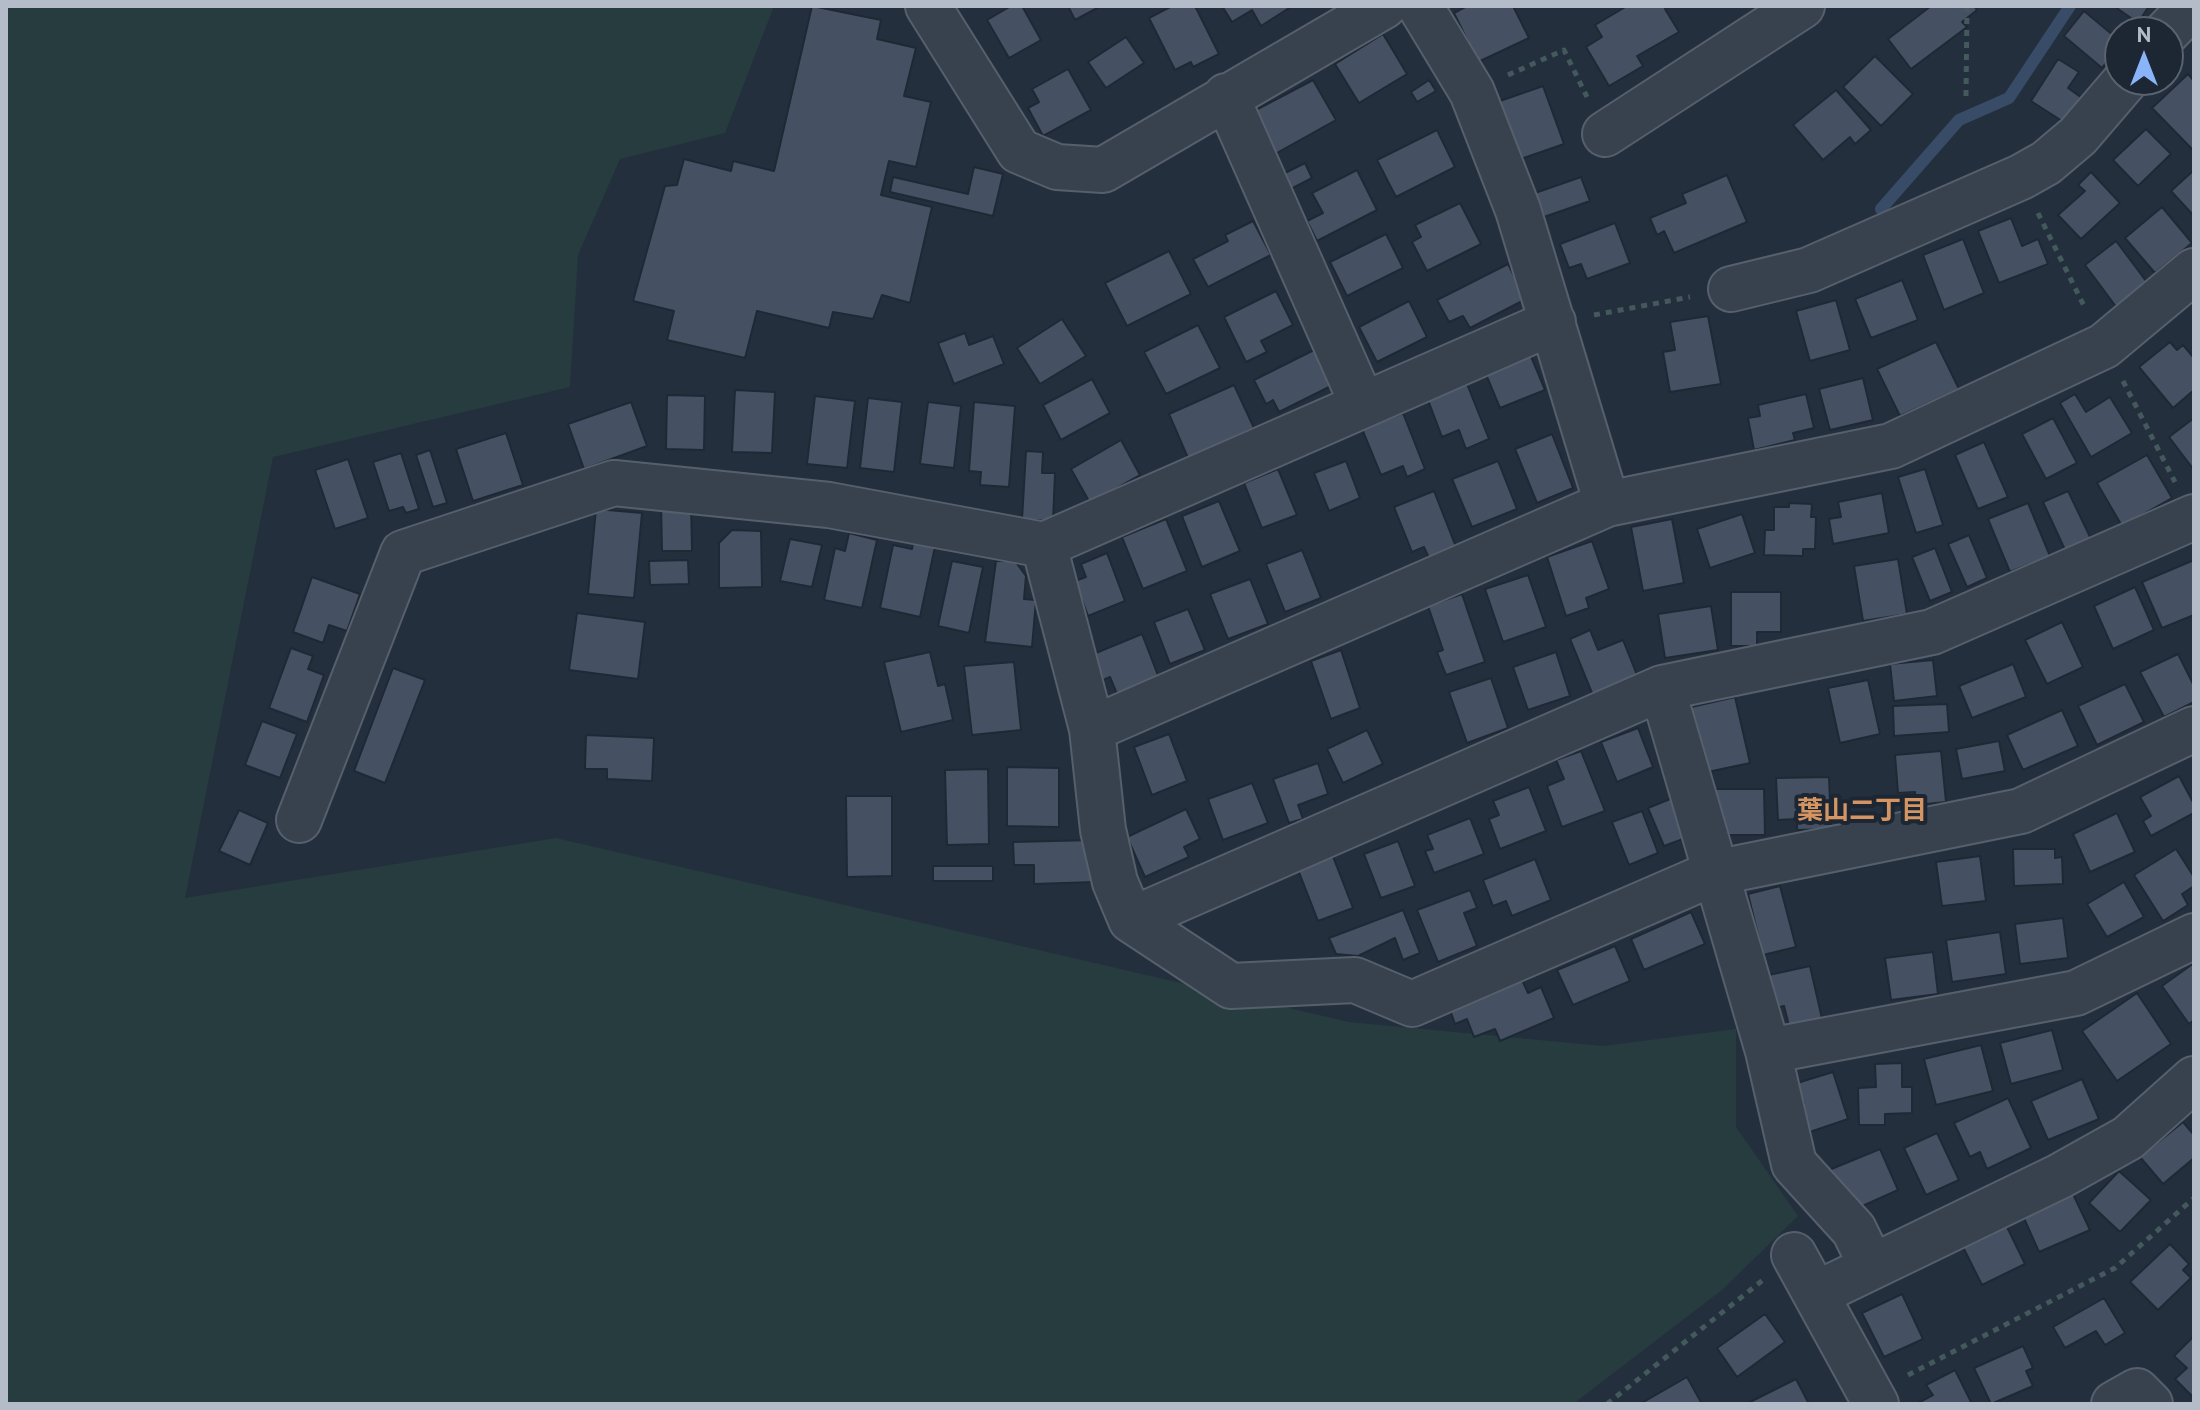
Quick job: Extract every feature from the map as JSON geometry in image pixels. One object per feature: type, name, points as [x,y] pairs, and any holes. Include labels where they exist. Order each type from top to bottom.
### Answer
[{"type":"street","points":[[942,11],[1019,151],[1057,167],[1103,170],[1384,6]]},
{"type":"street","points":[[1420,6],[1472,92],[1518,210],[1607,504]]},
{"type":"street","points":[[1605,134],[1802,6]]},
{"type":"street","points":[[1226,96],[1362,403]]},
{"type":"street","points":[[1731,289],[1809,270],[2021,177],[2046,163],[2078,136],[2112,96]]},
{"type":"street","points":[[1092,729],[1607,504],[1891,446],[2104,346],[2194,271]]},
{"type":"street","points":[[299,820],[403,553],[614,483],[829,505],[1044,545],[1362,403],[1553,322]]},
{"type":"street","points":[[1131,920],[1662,688],[1932,632],[2194,517]]},
{"type":"street","points":[[1044,545],[1092,729],[1103,830],[1115,882],[1131,920],[1231,986],[1355,980],[1412,1004],[1714,873],[2021,811],[2194,729]]},
{"type":"street","points":[[1662,688],[1768,1051],[1794,1164],[1854,1230],[1872,1267]]},
{"type":"street","points":[[1768,1051],[2076,993],[2194,936]]},
{"type":"street","points":[[1816,1294],[2060,1176],[2128,1138],[2194,1079]]},
{"type":"street","points":[[1794,1255],[1873,1399]]},
{"type":"street","points":[[2114,1404],[2137,1391],[2150,1404]]},
{"type":"path","points":[[1966,96],[1967,6]]},
{"type":"path","points":[[1472,92],[1564,50],[1605,134]]},
{"type":"path","points":[[1553,322],[1731,289]]},
{"type":"path","points":[[1873,1399],[2115,1268],[2194,1198]]},
{"type":"path","points":[[1607,1404],[1794,1255]]},
{"type":"green space","points":[[6,6],[774,6],[725,133],[620,159],[578,255],[570,387],[273,457],[185,898],[556,838],[1349,1022],[1603,1046],[1736,1029],[1736,1127],[1798,1216],[1722,1290],[1573,1404],[6,1404]]},
{"type":"building","points":[[812,6],[881,20],[877,39],[916,48],[904,96],[931,102],[916,167],[889,161],[881,195],[932,207],[910,303],[882,295],[873,319],[833,312],[829,328],[757,311],[745,358],[667,340],[674,311],[633,301],[665,186],[677,185],[684,159],[731,171],[733,161],[774,171]]},
{"type":"building","points":[[1011,6],[1022,6],[1041,40],[1009,58],[987,20]]},
{"type":"building","points":[[1068,6],[1101,6],[1075,20]]},
{"type":"building","points":[[1172,6],[1195,6],[1219,54],[1193,67],[1191,62],[1175,70],[1149,18]]},
{"type":"building","points":[[1222,6],[1289,8],[1261,26],[1252,10],[1232,22]]},
{"type":"building","points":[[1467,6],[1513,6],[1529,38],[1478,62],[1454,13]]},
{"type":"building","points":[[1627,6],[1670,6],[1665,9],[1679,32],[1637,56],[1643,66],[1609,86],[1586,47],[1602,37],[1595,25]]},
{"type":"building","points":[[1931,6],[1974,6],[1977,10],[1962,22],[1967,27],[1911,69],[1888,39]]},
{"type":"building","points":[[2114,6],[2149,6],[2143,16],[2128,16]]},
{"type":"building","points":[[2084,11],[2104,28],[2104,66],[2102,68],[2064,36]]},
{"type":"building","points":[[1383,34],[1407,74],[1359,103],[1335,64]]},
{"type":"building","points":[[1126,37],[1144,63],[1106,88],[1088,62]]},
{"type":"building","points":[[1875,56],[1913,94],[1881,126],[1843,87]]},
{"type":"building","points":[[2058,59],[2079,72],[2068,88],[2082,98],[2065,123],[2031,101]]},
{"type":"building","points":[[1068,69],[1091,110],[1043,136],[1028,108],[1039,102],[1032,89]]},
{"type":"building","points":[[2188,74],[2194,81],[2194,151],[2152,108],[2165,96],[2184,96],[2184,78]]},
{"type":"building","points":[[1313,80],[1336,120],[1275,154],[1252,112]]},
{"type":"building","points":[[1429,80],[1436,91],[1417,102],[1411,92]]},
{"type":"building","points":[[1543,86],[1564,144],[1518,160],[1497,102]]},
{"type":"building","points":[[1836,90],[1871,130],[1855,144],[1850,137],[1823,160],[1793,125]]},
{"type":"building","points":[[2146,129],[2171,154],[2138,186],[2113,160]]},
{"type":"building","points":[[1437,130],[1455,167],[1396,197],[1377,160]]},
{"type":"building","points":[[1305,163],[1312,178],[1287,191],[1279,176]]},
{"type":"building","points":[[974,167],[1003,174],[993,216],[890,192],[893,177],[968,194]]},
{"type":"building","points":[[1357,170],[1377,210],[1317,241],[1307,221],[1323,213],[1312,193]]},
{"type":"building","points":[[2194,170],[2194,216],[2171,191]]},
{"type":"building","points":[[2091,172],[2120,203],[2081,239],[2058,215],[2085,191],[2078,185]]},
{"type":"building","points":[[1727,175],[1747,222],[1674,253],[1664,231],[1657,235],[1650,218],[1686,203],[1682,194]]},
{"type":"building","points":[[1581,177],[1590,201],[1544,217],[1535,193]]},
{"type":"building","points":[[1460,203],[1481,244],[1427,271],[1412,242],[1421,237],[1415,225]]},
{"type":"building","points":[[2162,207],[2192,243],[2155,273],[2125,238]]},
{"type":"building","points":[[2011,218],[2022,246],[2038,239],[2048,264],[1999,283],[1978,231]]},
{"type":"building","points":[[1253,221],[1271,255],[1208,287],[1193,259],[1228,241],[1225,235]]},
{"type":"building","points":[[1615,223],[1630,263],[1587,279],[1581,264],[1569,268],[1560,244]]},
{"type":"building","points":[[1386,234],[1403,268],[1347,296],[1330,262]]},
{"type":"building","points":[[1963,239],[1984,293],[1944,310],[1923,255]]},
{"type":"building","points":[[2116,241],[2149,285],[2117,308],[2085,265]]},
{"type":"building","points":[[1169,251],[1191,294],[1127,326],[1105,283]]},
{"type":"building","points":[[1508,264],[1526,299],[1470,328],[1463,316],[1449,322],[1437,300]]},
{"type":"building","points":[[1902,280],[1918,320],[1871,338],[1855,299]]},
{"type":"building","points":[[1276,291],[1293,325],[1261,341],[1267,352],[1246,362],[1224,317]]},
{"type":"building","points":[[1836,300],[1850,350],[1810,361],[1796,311]]},
{"type":"building","points":[[1409,301],[1427,337],[1377,362],[1359,327]]},
{"type":"building","points":[[1708,316],[1721,384],[1670,392],[1663,352],[1675,350],[1670,322]]},
{"type":"building","points":[[1062,319],[1086,356],[1040,384],[1017,348]]},
{"type":"building","points":[[1198,325],[1220,368],[1166,394],[1144,352]]},
{"type":"building","points":[[965,333],[969,345],[993,336],[1004,364],[954,384],[938,343]]},
{"type":"building","points":[[1936,342],[1959,389],[1900,416],[1877,369]]},
{"type":"building","points":[[2170,342],[2177,350],[2183,345],[2194,358],[2194,390],[2173,408],[2139,367]]},
{"type":"building","points":[[1316,349],[1335,384],[1279,412],[1273,400],[1266,404],[1254,380]]},
{"type":"building","points":[[1530,354],[1545,390],[1500,408],[1485,372]]},
{"type":"building","points":[[1863,378],[1873,420],[1830,430],[1819,389]]},
{"type":"building","points":[[1092,379],[1110,413],[1061,440],[1043,405]]},
{"type":"building","points":[[1467,384],[1489,439],[1466,449],[1459,430],[1442,437],[1428,400]]},
{"type":"building","points":[[1234,385],[1254,428],[1188,458],[1169,414]]},
{"type":"building","points":[[735,390],[775,392],[772,453],[732,452]]},
{"type":"building","points":[[1806,394],[1814,428],[1793,433],[1795,440],[1754,450],[1748,418],[1760,416],[1758,405]]},
{"type":"building","points":[[2075,394],[2086,412],[2110,397],[2132,433],[2091,457],[2060,403]]},
{"type":"building","points":[[667,395],[705,396],[704,450],[666,449]]},
{"type":"building","points":[[815,396],[855,401],[847,468],[807,464]]},
{"type":"building","points":[[868,398],[902,402],[894,472],[860,468]]},
{"type":"building","points":[[631,402],[647,446],[584,469],[568,424]]},
{"type":"building","points":[[928,402],[961,406],[954,468],[920,464]]},
{"type":"building","points":[[974,402],[1015,406],[1009,487],[980,485],[981,472],[969,471]]},
{"type":"building","points":[[1403,413],[1425,469],[1407,477],[1403,466],[1381,475],[1362,429]]},
{"type":"building","points":[[2053,418],[2077,463],[2046,479],[2022,434]]},
{"type":"building","points":[[2194,418],[2194,470],[2169,437]]},
{"type":"building","points":[[506,433],[523,485],[473,501],[456,449]]},
{"type":"building","points":[[1552,434],[1573,488],[1537,503],[1515,449]]},
{"type":"building","points":[[1121,440],[1140,475],[1090,503],[1071,469]]},
{"type":"building","points":[[1984,442],[2008,497],[1978,509],[1955,455]]},
{"type":"building","points":[[430,450],[447,503],[433,507],[416,455]]},
{"type":"building","points":[[1026,451],[1043,452],[1042,473],[1055,473],[1053,521],[1022,520]]},
{"type":"building","points":[[401,453],[419,509],[406,513],[403,507],[389,511],[373,462]]},
{"type":"building","points":[[2147,455],[2172,498],[2122,526],[2097,483]]},
{"type":"building","points":[[348,459],[368,518],[335,529],[315,470]]},
{"type":"building","points":[[1346,461],[1360,498],[1329,511],[1314,473]]},
{"type":"building","points":[[1498,461],[1517,509],[1472,527],[1452,479]]},
{"type":"building","points":[[1278,469],[1297,515],[1262,528],[1244,483]]},
{"type":"building","points":[[1925,469],[1943,525],[1916,533],[1898,477]]},
{"type":"building","points":[[1434,491],[1456,547],[1429,558],[1424,547],[1412,552],[1394,507]]},
{"type":"building","points":[[2068,491],[2092,541],[2066,552],[2043,502]]},
{"type":"building","points":[[1882,493],[1889,533],[1833,544],[1829,519],[1841,517],[1838,502]]},
{"type":"building","points":[[1219,501],[1240,551],[1202,567],[1182,516]]},
{"type":"building","points":[[691,502],[692,551],[662,551],[661,503]]},
{"type":"building","points":[[1789,503],[1812,504],[1811,517],[1816,517],[1815,549],[1803,549],[1803,556],[1764,555],[1765,530],[1774,530],[1774,507],[1789,507]]},
{"type":"building","points":[[2028,503],[2050,556],[2010,572],[1988,519]]},
{"type":"building","points":[[596,509],[642,513],[634,598],[588,594]]},
{"type":"building","points":[[1742,514],[1755,553],[1710,568],[1697,529]]},
{"type":"building","points":[[1166,519],[1187,571],[1143,589],[1122,537]]},
{"type":"building","points":[[1672,519],[1684,583],[1643,591],[1631,527]]},
{"type":"building","points":[[732,530],[761,531],[762,587],[719,588],[719,543]]},
{"type":"building","points":[[849,533],[877,540],[862,608],[824,600],[835,548],[845,551]]},
{"type":"building","points":[[1969,535],[1987,578],[1967,587],[1948,544]]},
{"type":"building","points":[[914,537],[936,542],[920,617],[880,608],[893,545],[912,549]]},
{"type":"building","points":[[790,539],[822,545],[812,587],[780,581]]},
{"type":"building","points":[[1592,541],[1609,589],[1586,598],[1589,608],[1566,616],[1547,557]]},
{"type":"building","points":[[1935,548],[1952,592],[1930,601],[1912,557]]},
{"type":"building","points":[[1302,550],[1321,598],[1285,612],[1266,564]]},
{"type":"building","points":[[1107,553],[1125,601],[1088,616],[1075,581],[1086,577],[1081,564]]},
{"type":"building","points":[[1898,559],[1907,614],[1863,621],[1854,566]]},
{"type":"building","points":[[688,560],[689,584],[650,585],[649,561]]},
{"type":"building","points":[[2194,560],[2194,615],[2162,628],[2142,582]]},
{"type":"building","points":[[952,561],[983,567],[969,633],[938,626]]},
{"type":"building","points":[[996,561],[1015,561],[1026,576],[1024,599],[1036,600],[1032,647],[985,642]]},
{"type":"building","points":[[1528,575],[1546,627],[1503,642],[1485,589]]},
{"type":"building","points":[[312,577],[360,594],[347,631],[329,625],[323,643],[293,632]]},
{"type":"building","points":[[1250,579],[1268,624],[1228,639],[1210,594]]},
{"type":"building","points":[[2135,587],[2154,630],[2113,649],[2094,606]]},
{"type":"building","points":[[1731,592],[1781,592],[1781,632],[1757,632],[1757,646],[1731,646]]},
{"type":"building","points":[[1462,594],[1485,662],[1446,675],[1437,652],[1443,650],[1428,606]]},
{"type":"building","points":[[1711,606],[1718,650],[1665,658],[1658,614]]},
{"type":"building","points":[[1188,609],[1205,650],[1170,664],[1154,622]]},
{"type":"building","points":[[577,613],[645,622],[638,679],[569,670]]},
{"type":"building","points":[[2062,622],[2083,667],[2047,684],[2025,640]]},
{"type":"building","points":[[1590,630],[1598,650],[1623,640],[1639,680],[1594,698],[1570,639]]},
{"type":"building","points":[[1142,634],[1159,678],[1117,694],[1110,677],[1101,681],[1091,655]]},
{"type":"building","points":[[291,648],[313,656],[308,669],[324,675],[307,722],[269,708]]},
{"type":"building","points":[[1341,650],[1360,708],[1331,719],[1311,661]]},
{"type":"building","points":[[930,652],[938,686],[945,684],[953,720],[901,732],[884,662]]},
{"type":"building","points":[[1556,652],[1570,696],[1528,710],[1513,667]]},
{"type":"building","points":[[2178,654],[2194,686],[2194,702],[2164,717],[2140,672]]},
{"type":"building","points":[[1933,660],[1937,696],[1894,701],[1890,664]]},
{"type":"building","points":[[1014,662],[1021,730],[972,735],[964,666]]},
{"type":"building","points":[[2013,664],[2026,697],[1972,718],[1959,686]]},
{"type":"building","points":[[393,668],[425,680],[385,783],[354,771]]},
{"type":"building","points":[[1491,678],[1508,728],[1467,743],[1449,692]]},
{"type":"building","points":[[1868,680],[1880,734],[1840,743],[1828,688]]},
{"type":"building","points":[[2125,684],[2144,722],[2097,745],[2078,706]]},
{"type":"building","points":[[1735,697],[1750,763],[1703,773],[1687,708]]},
{"type":"building","points":[[1947,704],[1949,732],[1894,736],[1893,706]]},
{"type":"building","points":[[2062,710],[2078,746],[2023,770],[2007,735]]},
{"type":"building","points":[[262,721],[297,734],[280,778],[245,765]]},
{"type":"building","points":[[1638,728],[1653,767],[1617,782],[1601,742]]},
{"type":"building","points":[[1367,730],[1383,764],[1343,783],[1327,749]]},
{"type":"building","points":[[1169,734],[1187,781],[1152,795],[1134,747]]},
{"type":"building","points":[[586,735],[654,738],[652,781],[607,779],[607,769],[585,769]]},
{"type":"building","points":[[1999,741],[2005,771],[1962,779],[1956,749]]},
{"type":"building","points":[[1581,751],[1605,811],[1562,827],[1547,786],[1564,779],[1556,760]]},
{"type":"building","points":[[1941,751],[1946,802],[1916,805],[1915,792],[1898,793],[1895,755]]},
{"type":"building","points":[[1318,763],[1328,794],[1298,805],[1303,819],[1289,823],[1273,779]]},
{"type":"building","points":[[1007,767],[1059,768],[1059,827],[1007,826]]},
{"type":"building","points":[[988,769],[989,844],[947,845],[945,770]]},
{"type":"building","points":[[2179,776],[2194,804],[2194,813],[2151,836],[2143,821],[2151,816],[2140,797]]},
{"type":"building","points":[[1829,777],[1831,829],[1797,830],[1797,819],[1778,820],[1776,778]]},
{"type":"building","points":[[1252,783],[1268,823],[1223,840],[1208,799]]},
{"type":"building","points":[[1529,787],[1546,831],[1500,849],[1489,819],[1499,815],[1493,801]]},
{"type":"building","points":[[1710,789],[1764,789],[1765,835],[1721,835]]},
{"type":"building","points":[[846,796],[892,796],[892,876],[847,877]]},
{"type":"building","points":[[1675,797],[1691,836],[1664,846],[1648,808]]},
{"type":"building","points":[[1186,809],[1200,839],[1184,847],[1189,857],[1145,877],[1127,837]]},
{"type":"building","points":[[239,810],[268,823],[250,865],[219,851]]},
{"type":"building","points":[[1642,811],[1658,853],[1629,865],[1612,822]]},
{"type":"building","points":[[2117,813],[2135,852],[2090,872],[2073,834]]},
{"type":"building","points":[[1470,818],[1484,854],[1434,873],[1425,851],[1433,849],[1427,835]]},
{"type":"building","points":[[1094,840],[1095,882],[1034,884],[1034,865],[1014,865],[1013,842]]},
{"type":"building","points":[[1398,841],[1415,886],[1381,898],[1364,854]]},
{"type":"building","points":[[2013,849],[2055,849],[2055,858],[2062,857],[2063,884],[2014,886]]},
{"type":"building","points":[[2176,849],[2194,877],[2194,886],[2182,894],[2188,905],[2163,921],[2134,875]]},
{"type":"building","points":[[1332,854],[1353,908],[1318,921],[1297,867]]},
{"type":"building","points":[[1980,856],[1986,901],[1942,906],[1936,862]]},
{"type":"building","points":[[1535,859],[1551,900],[1512,916],[1506,901],[1493,906],[1483,880]]},
{"type":"building","points":[[933,866],[993,866],[993,881],[933,881]]},
{"type":"building","points":[[2124,882],[2144,917],[2107,937],[2087,904]]},
{"type":"building","points":[[1780,886],[1796,947],[1763,955],[1748,894]]},
{"type":"building","points":[[1470,890],[1477,908],[1464,913],[1477,946],[1438,962],[1417,910]]},
{"type":"building","points":[[1403,910],[1420,953],[1403,960],[1395,938],[1358,956],[1336,954],[1329,938]]},
{"type":"building","points":[[1691,912],[1705,944],[1644,970],[1631,939]]},
{"type":"building","points":[[2063,918],[2068,958],[2020,964],[2015,924]]},
{"type":"building","points":[[2000,932],[2006,974],[1952,982],[1946,940]]},
{"type":"building","points":[[1615,946],[1630,981],[1573,1005],[1557,970]]},
{"type":"building","points":[[1933,952],[1938,994],[1891,1000],[1885,958]]},
{"type":"building","points":[[2194,963],[2194,1020],[2189,1024],[2162,986]]},
{"type":"building","points":[[1810,966],[1823,1023],[1790,1030],[1784,1006],[1776,1008],[1769,975]]},
{"type":"building","points":[[1522,980],[1528,993],[1541,987],[1554,1018],[1500,1041],[1495,1029],[1474,1037],[1467,1019],[1455,1024],[1450,1010]]},
{"type":"building","points":[[2137,993],[2171,1044],[2117,1081],[2082,1031]]},
{"type":"building","points":[[2052,1030],[2063,1070],[2011,1084],[2000,1043]]},
{"type":"building","points":[[1981,1045],[1993,1091],[1936,1105],[1924,1059]]},
{"type":"building","points":[[1902,1063],[1902,1087],[1912,1087],[1912,1113],[1885,1114],[1885,1125],[1859,1125],[1858,1088],[1876,1087],[1875,1064]]},
{"type":"building","points":[[1833,1072],[1848,1119],[1807,1133],[1798,1107],[1804,1104],[1797,1083]]},
{"type":"building","points":[[2082,1079],[2099,1119],[2048,1140],[2031,1101]]},
{"type":"building","points":[[2008,1098],[2031,1148],[1987,1169],[1980,1152],[1970,1157],[1954,1123]]},
{"type":"building","points":[[2183,1122],[2194,1135],[2194,1158],[2163,1184],[2140,1157]]},
{"type":"building","points":[[1937,1133],[1959,1180],[1926,1195],[1904,1148]]},
{"type":"building","points":[[1880,1149],[1898,1190],[1858,1208],[1853,1195],[1842,1199],[1829,1170]]},
{"type":"building","points":[[2119,1171],[2151,1200],[2120,1232],[2089,1203]]},
{"type":"building","points":[[2073,1194],[2090,1230],[2039,1252],[2023,1216]]},
{"type":"building","points":[[2006,1225],[2025,1264],[1982,1285],[1963,1247]]},
{"type":"building","points":[[2170,1244],[2189,1264],[2183,1270],[2191,1278],[2158,1310],[2130,1282]]},
{"type":"building","points":[[1902,1294],[1923,1339],[1884,1357],[1862,1313]]},
{"type":"building","points":[[2104,1298],[2125,1333],[2105,1345],[2096,1331],[2065,1348],[2053,1327]]},
{"type":"building","points":[[1765,1314],[1785,1342],[1737,1377],[1717,1348]]},
{"type":"building","points":[[2194,1336],[2194,1398],[2175,1379],[2187,1368],[2174,1356]]},
{"type":"building","points":[[2023,1346],[2033,1368],[2026,1371],[2033,1386],[1991,1404],[1974,1368]]},
{"type":"building","points":[[1955,1370],[1972,1404],[1916,1404],[1933,1395],[1926,1385]]},
{"type":"building","points":[[1687,1377],[1702,1404],[1640,1404]]},
{"type":"building","points":[[1796,1379],[1809,1404],[1746,1404]]},
{"type":"waterway","points":[[1881,209],[1959,120],[2009,98],[2070,6]]},
{"type":"district","name":"葉山二丁目","points":[[1862,812]]}]
